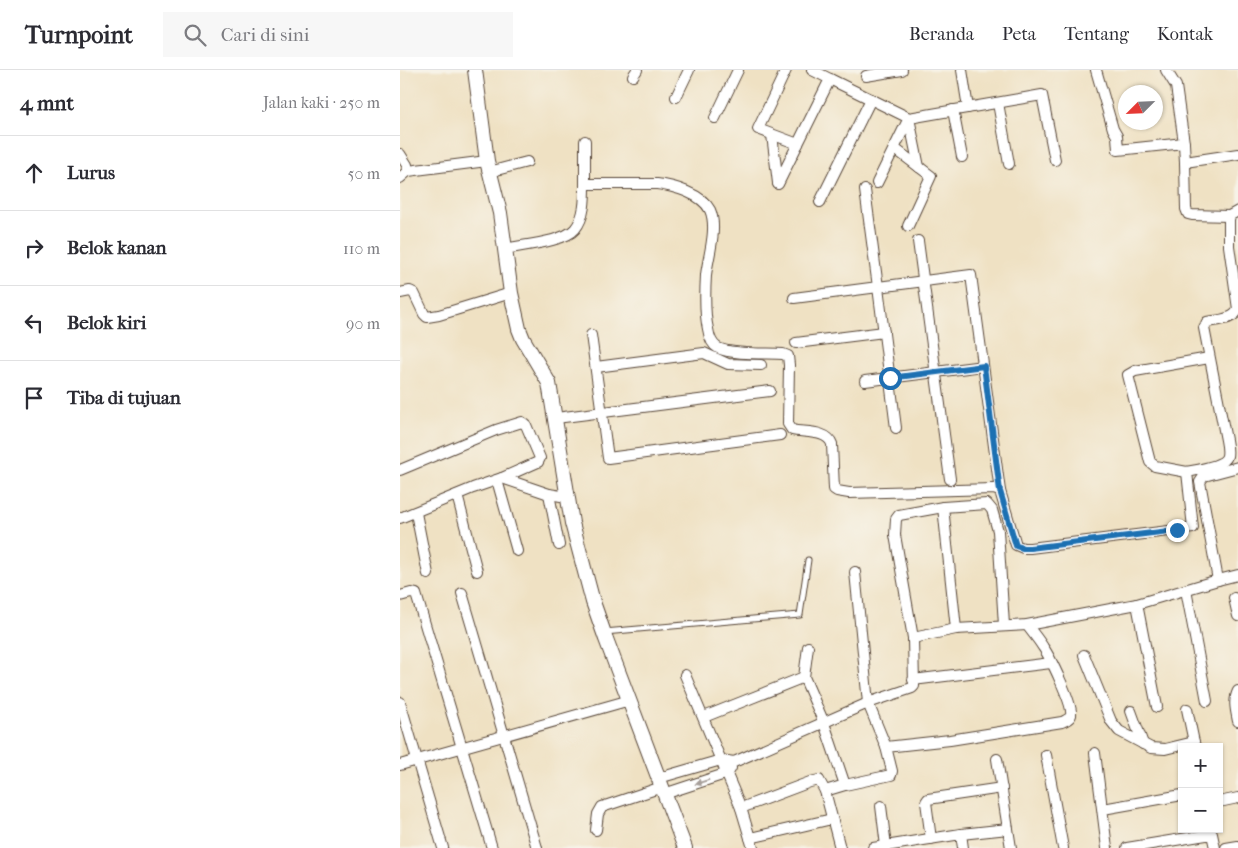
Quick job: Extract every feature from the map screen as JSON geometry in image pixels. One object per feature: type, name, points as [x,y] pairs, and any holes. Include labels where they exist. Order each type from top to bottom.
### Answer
[{"type":"street","points":[[475,70],[488,166],[500,213],[511,293],[519,329],[523,339],[547,376],[556,418],[572,523],[603,632],[685,848]]},
{"type":"street","points":[[676,97],[689,70]]},
{"type":"street","points":[[715,118],[738,70]]},
{"type":"street","points":[[786,70],[758,129],[798,144]]},
{"type":"street","points":[[812,70],[909,118],[1042,95],[1055,160]]},
{"type":"street","points":[[866,76],[902,70]]},
{"type":"street","points":[[962,70],[968,108]]},
{"type":"street","points":[[1096,70],[1113,129],[1117,136],[1118,150],[1184,143]]},
{"type":"street","points":[[1166,70],[1176,86],[1184,143],[1186,209],[1188,214],[1233,214],[1229,246],[1238,309],[1237,313],[1233,316],[1205,324],[1205,334],[1210,358],[1226,440],[1228,455],[1226,459],[1220,464],[1187,472],[1155,466],[1150,462],[1128,376],[1135,371],[1210,358]]},
{"type":"street","points":[[772,135],[778,184],[830,79]]},
{"type":"street","points":[[820,202],[871,99]]},
{"type":"street","points":[[998,102],[1009,164]]},
{"type":"street","points":[[953,110],[962,157]]},
{"type":"street","points":[[877,183],[909,118]]},
{"type":"street","points":[[909,118],[919,167]]},
{"type":"street","points":[[505,249],[559,238],[572,232],[578,224],[585,203],[585,141]]},
{"type":"street","points":[[894,148],[931,176],[908,226]]},
{"type":"street","points":[[400,154],[407,165],[408,171]]},
{"type":"street","points":[[1185,162],[1196,162],[1238,154]]},
{"type":"street","points":[[400,178],[408,171],[526,162]]},
{"type":"street","points":[[584,184],[667,185],[697,197],[704,202],[711,213],[712,219],[712,247],[706,274],[706,319],[710,337],[715,346],[728,351],[783,354],[788,356],[788,424],[792,430],[826,436],[830,439],[832,444],[833,485],[837,492],[993,489],[1000,491]]},
{"type":"street","points":[[865,190],[896,428]]},
{"type":"street","points":[[918,241],[950,479]]},
{"type":"street","points":[[794,298],[972,275],[1000,491],[1016,546],[1030,548],[1193,528],[1187,472]]},
{"type":"street","points":[[400,293],[410,291],[414,293],[427,317],[511,293]]},
{"type":"street","points":[[796,344],[884,332]]},
{"type":"street","points":[[592,335],[608,458],[780,435]]},
{"type":"street","points":[[596,367],[704,353],[728,364],[761,364]]},
{"type":"street","points":[[865,381],[984,366]]},
{"type":"street","points":[[556,418],[770,390]]},
{"type":"street","points":[[400,470],[496,430],[523,422],[540,456],[540,461],[500,479],[400,518]]},
{"type":"street","points":[[1218,580],[1200,482],[1204,476],[1238,467]]},
{"type":"street","points":[[500,479],[549,494],[567,497]]},
{"type":"street","points":[[500,479],[517,551]]},
{"type":"street","points":[[549,494],[559,545]]},
{"type":"street","points":[[457,495],[476,571]]},
{"type":"street","points":[[596,830],[598,814],[602,807],[662,786],[721,760],[734,762],[868,703],[910,690],[914,686],[913,638],[896,543],[896,520],[901,514],[943,507],[987,504],[992,510],[998,531],[1004,625]]},
{"type":"street","points":[[943,507],[956,629]]},
{"type":"street","points":[[416,513],[428,574]]},
{"type":"street","points":[[825,791],[891,775],[892,771],[886,747],[868,703],[855,572]]},
{"type":"street","points":[[913,638],[956,629],[1027,625],[1137,604],[1238,575]]},
{"type":"street","points":[[1186,590],[1207,701]]},
{"type":"street","points":[[400,596],[411,593],[416,594],[492,848]]},
{"type":"street","points":[[462,594],[537,848]]},
{"type":"street","points":[[1234,598],[1238,616]]},
{"type":"street","points":[[1137,604],[1157,707]]},
{"type":"street","points":[[886,747],[950,740],[1066,721],[1071,715],[1070,704],[1043,646],[1027,625]]},
{"type":"street","points":[[808,647],[804,677],[824,723],[845,786]]},
{"type":"street","points":[[1084,656],[1115,728],[1151,748],[1178,747]]},
{"type":"street","points":[[913,680],[1051,663]]},
{"type":"street","points":[[685,675],[728,773],[751,843],[832,819]]},
{"type":"street","points":[[704,717],[804,677]]},
{"type":"street","points":[[1238,691],[1235,697],[1235,706],[1238,722]]},
{"type":"street","points":[[400,766],[630,700]]},
{"type":"street","points":[[400,702],[443,848]]},
{"type":"street","points":[[1186,709],[1194,743]]},
{"type":"street","points":[[1131,711],[1143,744]]},
{"type":"street","points":[[1095,753],[1107,848]]},
{"type":"street","points":[[1046,755],[1063,848]]},
{"type":"street","points":[[998,760],[1011,848]]},
{"type":"street","points":[[728,773],[734,762]]},
{"type":"street","points":[[662,786],[728,773]]},
{"type":"street","points":[[741,808],[815,780],[821,782],[840,848]]},
{"type":"street","points":[[931,838],[926,802],[928,799],[1002,788]]},
{"type":"street","points":[[1103,808],[1178,795]]},
{"type":"street","points":[[1223,801],[1238,798]]},
{"type":"street","points":[[882,806],[886,846]]},
{"type":"street","points":[[872,848],[931,838],[1008,829]]},
{"type":"street","points":[[1127,848],[1153,846],[1208,833]]},
{"type":"street","points":[[1212,833],[1215,848]]},
{"type":"street","points":[[961,834],[963,848]]},
{"type":"street","points":[[1226,848],[1238,846]]},
{"type":"lane","points":[[603,632],[800,616],[808,560]]},
{"type":"route","points":[[890,378],[984,366],[1001,495],[1016,546],[1030,548],[1177,530]]}]
